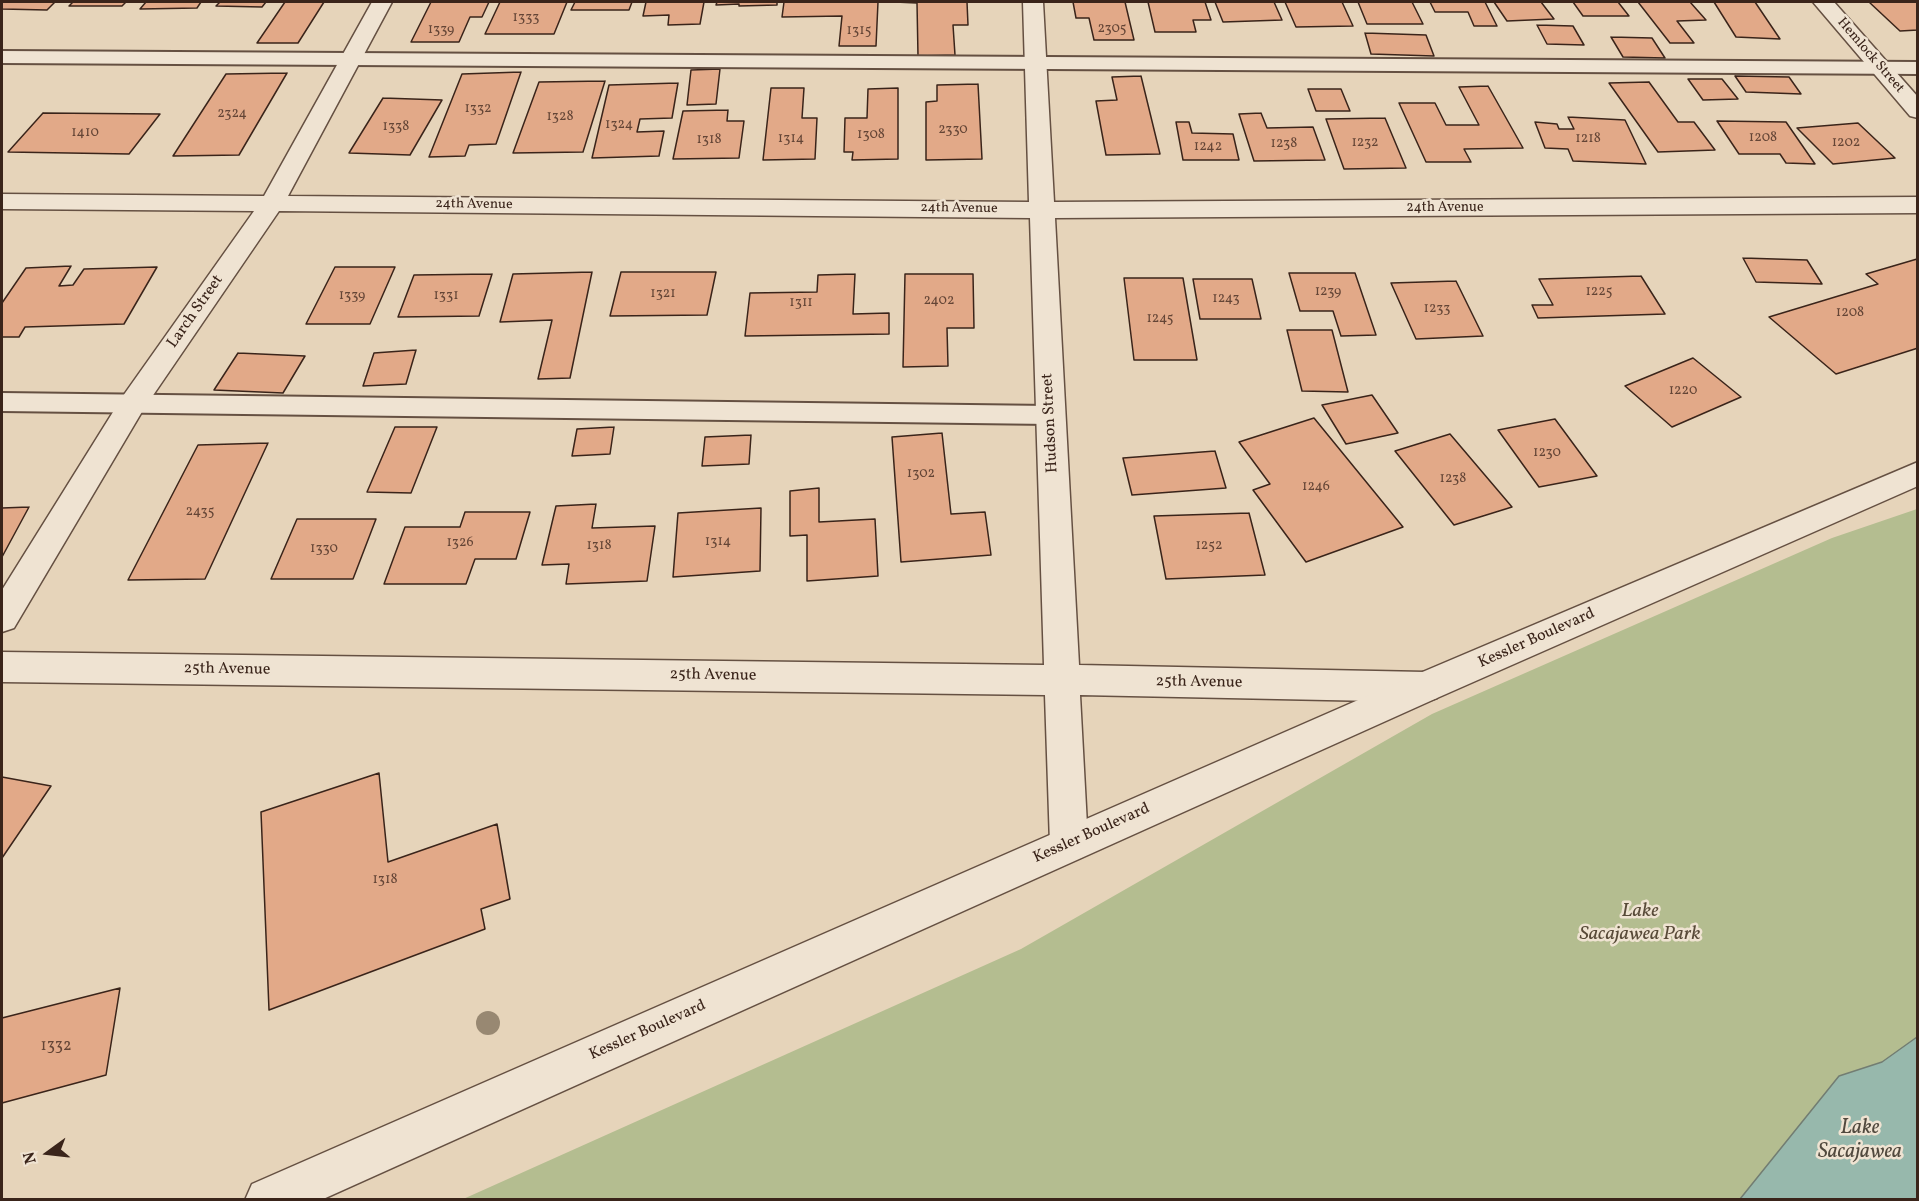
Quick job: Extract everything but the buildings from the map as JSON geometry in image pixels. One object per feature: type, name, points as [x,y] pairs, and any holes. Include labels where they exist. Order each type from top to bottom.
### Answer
[{"type":"street","name":"Larch Street","points":[[2,618],[133,403],[272,203],[382,2]]},
{"type":"street","name":"Hudson Street","points":[[1033,2],[1070,844]]},
{"type":"street","name":"Hemlock Street","points":[[1823,2],[1917,111]]},
{"type":"street","name":"24th Avenue","points":[[2,201],[1042,210],[1917,205]]},
{"type":"street","name":"Kessler Boulevard","points":[[268,1200],[1425,687],[1917,473]]},
{"type":"street","name":"25th Avenue","points":[[2,667],[1063,680],[1425,687]]},
{"type":"lane","points":[[2,57],[1035,61],[1917,68]]},
{"type":"lane","points":[[2,402],[1050,416]]},
{"type":"green space","name":"Lake Sacajawea Park","points":[[1917,509],[1917,1199],[461,1200],[1021,949],[1432,714],[1832,538]]},
{"type":"water","name":"Lake Sacajawea","points":[[1917,1037],[1917,1199],[1740,1199],[1839,1076],[1882,1062]]}]
